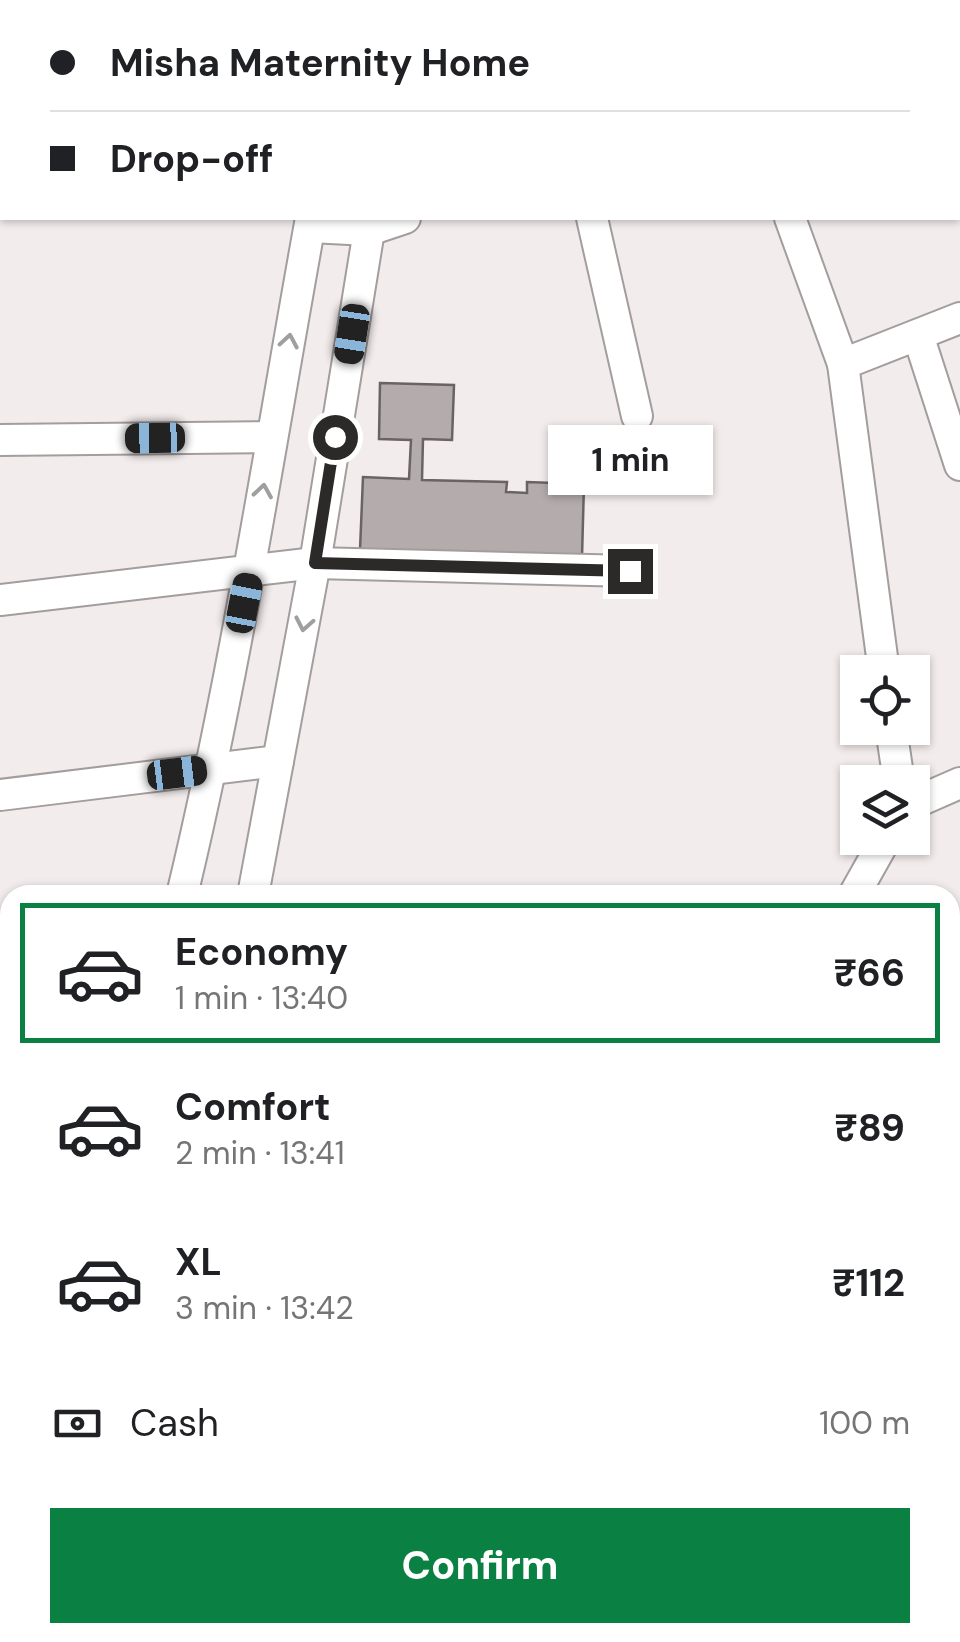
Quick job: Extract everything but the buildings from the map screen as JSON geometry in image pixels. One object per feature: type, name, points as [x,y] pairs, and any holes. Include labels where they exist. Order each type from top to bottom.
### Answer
[{"type":"street","points":[[592,220],[637,416]]},
{"type":"street","points":[[791,220],[842,364],[882,655]]},
{"type":"street","points":[[184,885],[212,769],[251,570],[311,222],[370,224],[315,563],[255,885]]},
{"type":"street","points":[[842,364],[960,318]]},
{"type":"street","points":[[918,335],[960,464]]},
{"type":"street","points":[[0,440],[271,437]]},
{"type":"street","points":[[0,600],[315,563],[630,571]]},
{"type":"street","points":[[0,794],[278,761]]},
{"type":"street","points":[[930,796],[960,783]]},
{"type":"street","points":[[860,885],[876,855]]},
{"type":"route","points":[[335,437],[315,563],[630,571]]}]
